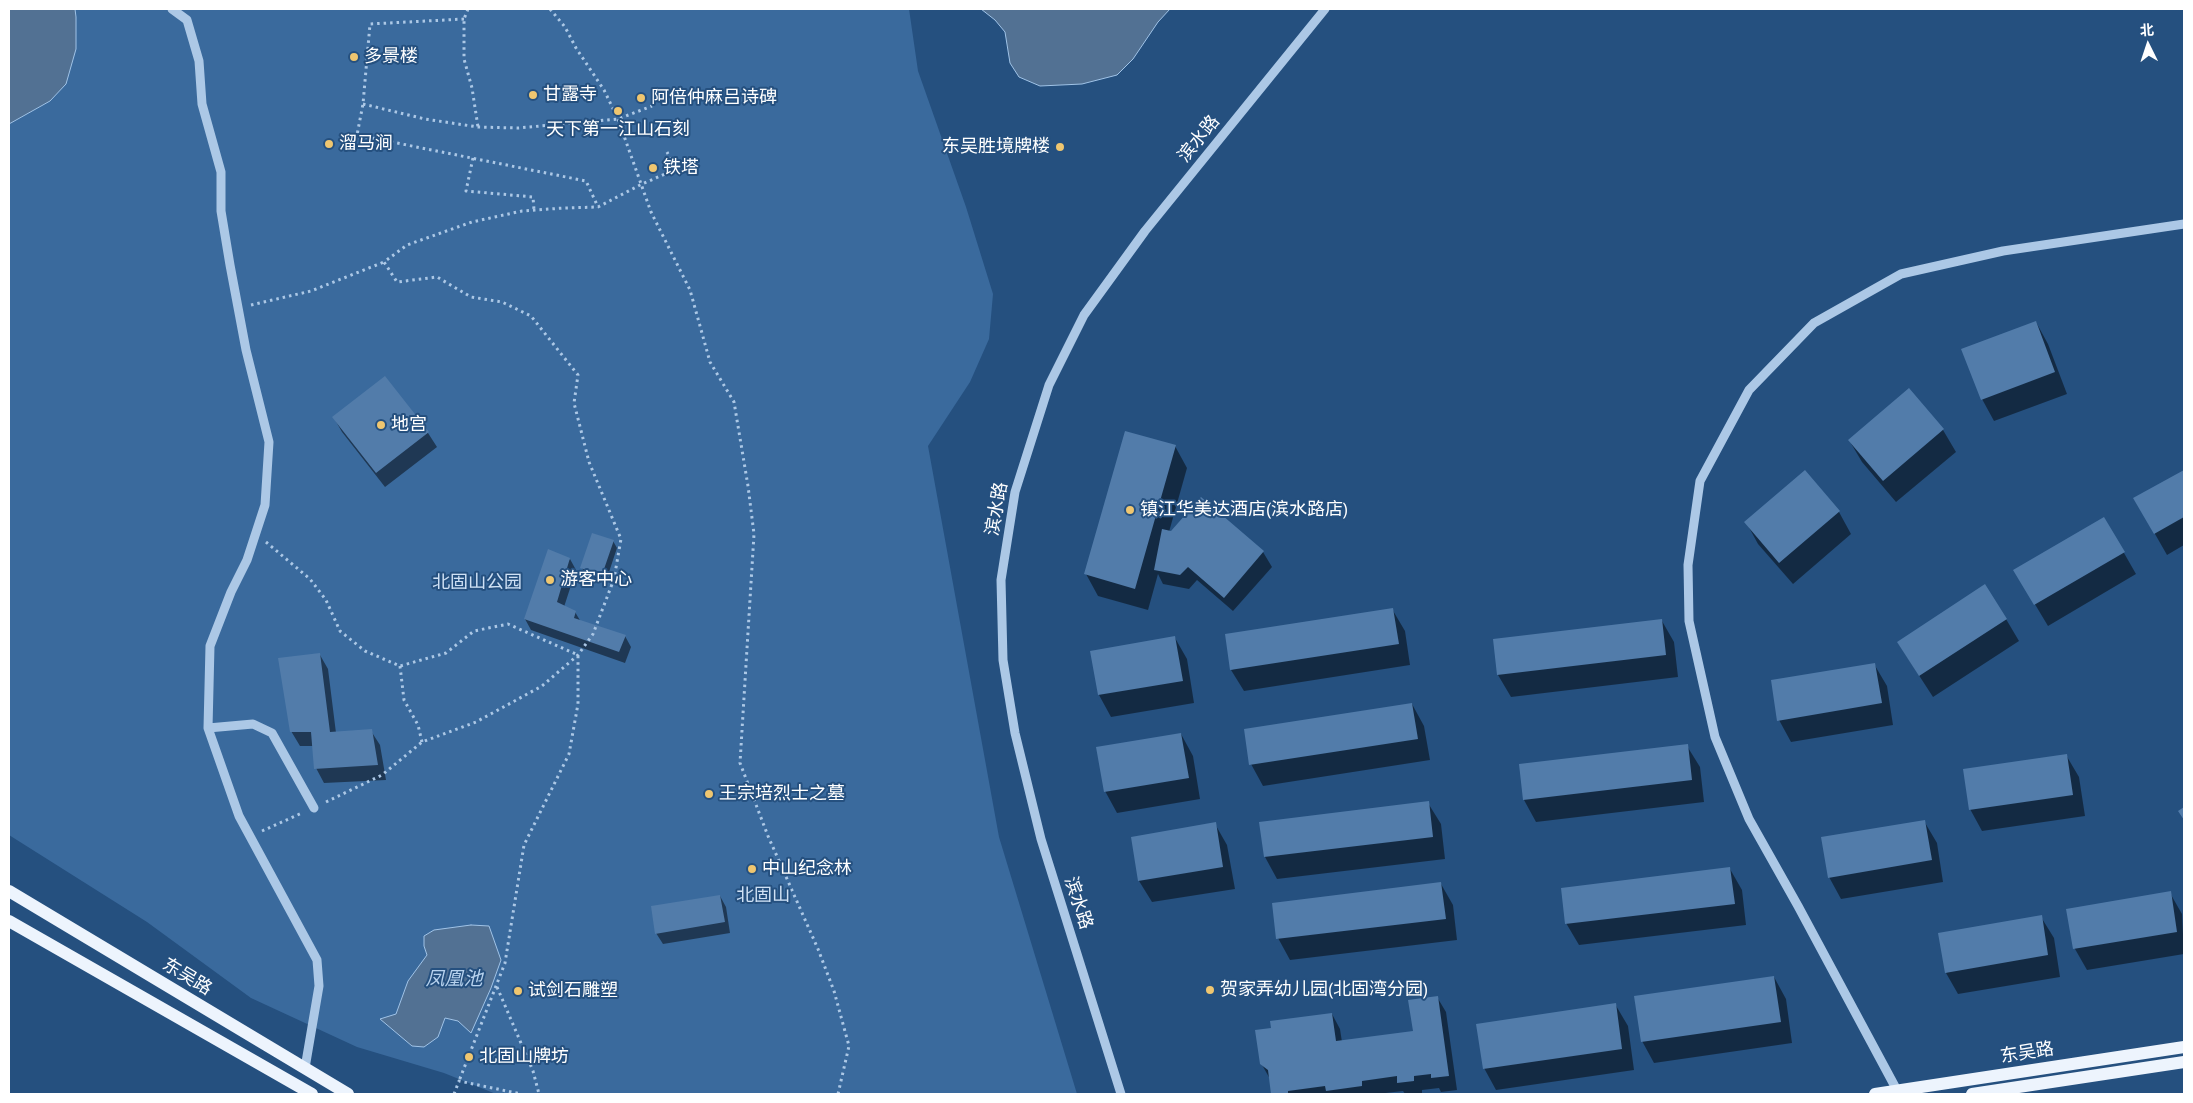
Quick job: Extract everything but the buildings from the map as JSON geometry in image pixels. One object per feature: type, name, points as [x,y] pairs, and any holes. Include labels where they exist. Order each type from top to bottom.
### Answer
[{"type":"main road","name":"东吴路","points":[[9,891],[348,1094]]},
{"type":"main road","points":[[9,921],[312,1094]]},
{"type":"main road","name":"东吴路","points":[[1875,1094],[1898,1093],[2184,1047]]},
{"type":"main road","name":"东吴路","points":[[1972,1094],[2184,1062]]},
{"type":"street","points":[[172,9],[187,20],[199,61],[202,104],[221,172],[221,211],[238,307],[246,350],[269,442],[265,505],[247,560],[231,592],[210,646],[208,728],[239,816],[317,960],[319,986],[305,1068]]},
{"type":"street","name":"滨水路","points":[[1121,1094],[1041,839],[1015,733],[1003,660],[1001,580],[1014,492],[1048,384],[1084,316],[1145,231],[1325,9]]},
{"type":"street","points":[[1898,1093],[1749,819],[1715,736],[1688,621],[1688,565],[1700,481],[1749,390],[1755,383],[1814,323],[1901,274],[2003,251],[2184,224]]},
{"type":"street","points":[[208,728],[253,724],[272,733],[314,808]]},
{"type":"path","points":[[468,9],[464,18],[464,59],[472,88],[478,127]]},
{"type":"path","points":[[550,9],[566,27],[576,48],[604,90],[618,120],[651,212],[690,290],[710,362],[734,402],[754,534],[740,763],[768,836],[818,949],[834,991],[849,1046],[838,1094]]},
{"type":"path","points":[[464,18],[370,24],[363,104],[357,135],[586,181],[598,207]]},
{"type":"path","points":[[363,104],[424,120],[478,127],[518,128],[618,120],[652,106]]},
{"type":"path","points":[[238,307],[311,291],[384,262],[407,245],[472,222],[534,210],[598,207],[676,169],[667,152]]},
{"type":"path","points":[[473,158],[466,192],[533,197],[534,210]]},
{"type":"path","points":[[250,837],[382,775],[422,742],[476,722],[542,686],[578,655],[593,634],[614,579],[621,539],[587,454],[574,403],[578,375],[531,316],[502,302],[471,297],[437,277],[397,282],[384,262]]},
{"type":"path","points":[[255,534],[282,554],[310,579],[326,600],[340,631],[365,651],[400,666],[446,653],[474,631],[508,624],[578,655]]},
{"type":"path","points":[[454,1094],[506,963],[524,845],[569,754],[578,704],[578,655]]},
{"type":"path","points":[[400,666],[404,700],[418,725],[422,742]]},
{"type":"path","points":[[496,986],[533,1071],[539,1094]]},
{"type":"path","points":[[459,1081],[521,1094]]},
{"type":"green space","name":"北固山公园","points":[[75,9],[909,9],[918,71],[966,207],[993,294],[989,339],[970,382],[928,446],[999,837],[1077,1094],[496,1094],[444,1073],[357,1047],[251,998],[147,922],[9,835],[9,124],[50,101],[76,17]]},
{"type":"water","points":[[9,9],[75,9],[76,49],[66,84],[50,101],[9,124]]},
{"type":"water","points":[[981,9],[1170,9],[1158,22],[1133,59],[1117,75],[1082,84],[1040,86],[1019,77],[1010,63],[1005,32],[995,20]]},
{"type":"water","name":"凤凰池","points":[[471,925],[489,926],[501,960],[471,1033],[458,1021],[445,1018],[438,1037],[424,1047],[412,1046],[380,1019],[396,1014],[408,981],[427,955],[424,946],[424,936],[434,930]]},
{"type":"place","name":"多景楼","points":[[354,57]]},
{"type":"place","name":"甘露寺","points":[[533,95]]},
{"type":"place","name":"阿倍仲麻吕诗碑","points":[[641,98]]},
{"type":"place","name":"天下第一江山石刻","points":[[618,111]]},
{"type":"place","name":"溜马涧","points":[[329,144]]},
{"type":"place","name":"东吴胜境牌楼","points":[[1060,147]]},
{"type":"place","name":"铁塔","points":[[653,168]]},
{"type":"place","name":"地宫","points":[[381,425]]},
{"type":"place","name":"镇江华美达酒店(滨水路店)","points":[[1130,510]]},
{"type":"place","name":"游客中心","points":[[550,580]]},
{"type":"place","name":"王宗培烈士之墓","points":[[709,794]]},
{"type":"place","name":"中山纪念林","points":[[752,869]]},
{"type":"place","name":"贺家弄幼儿园(北固湾分园)","points":[[1210,990]]},
{"type":"place","name":"试剑石雕塑","points":[[518,991]]},
{"type":"place","name":"北固山牌坊","points":[[469,1057]]},
{"type":"park label","name":"北固山","points":[[763,896]]}]
